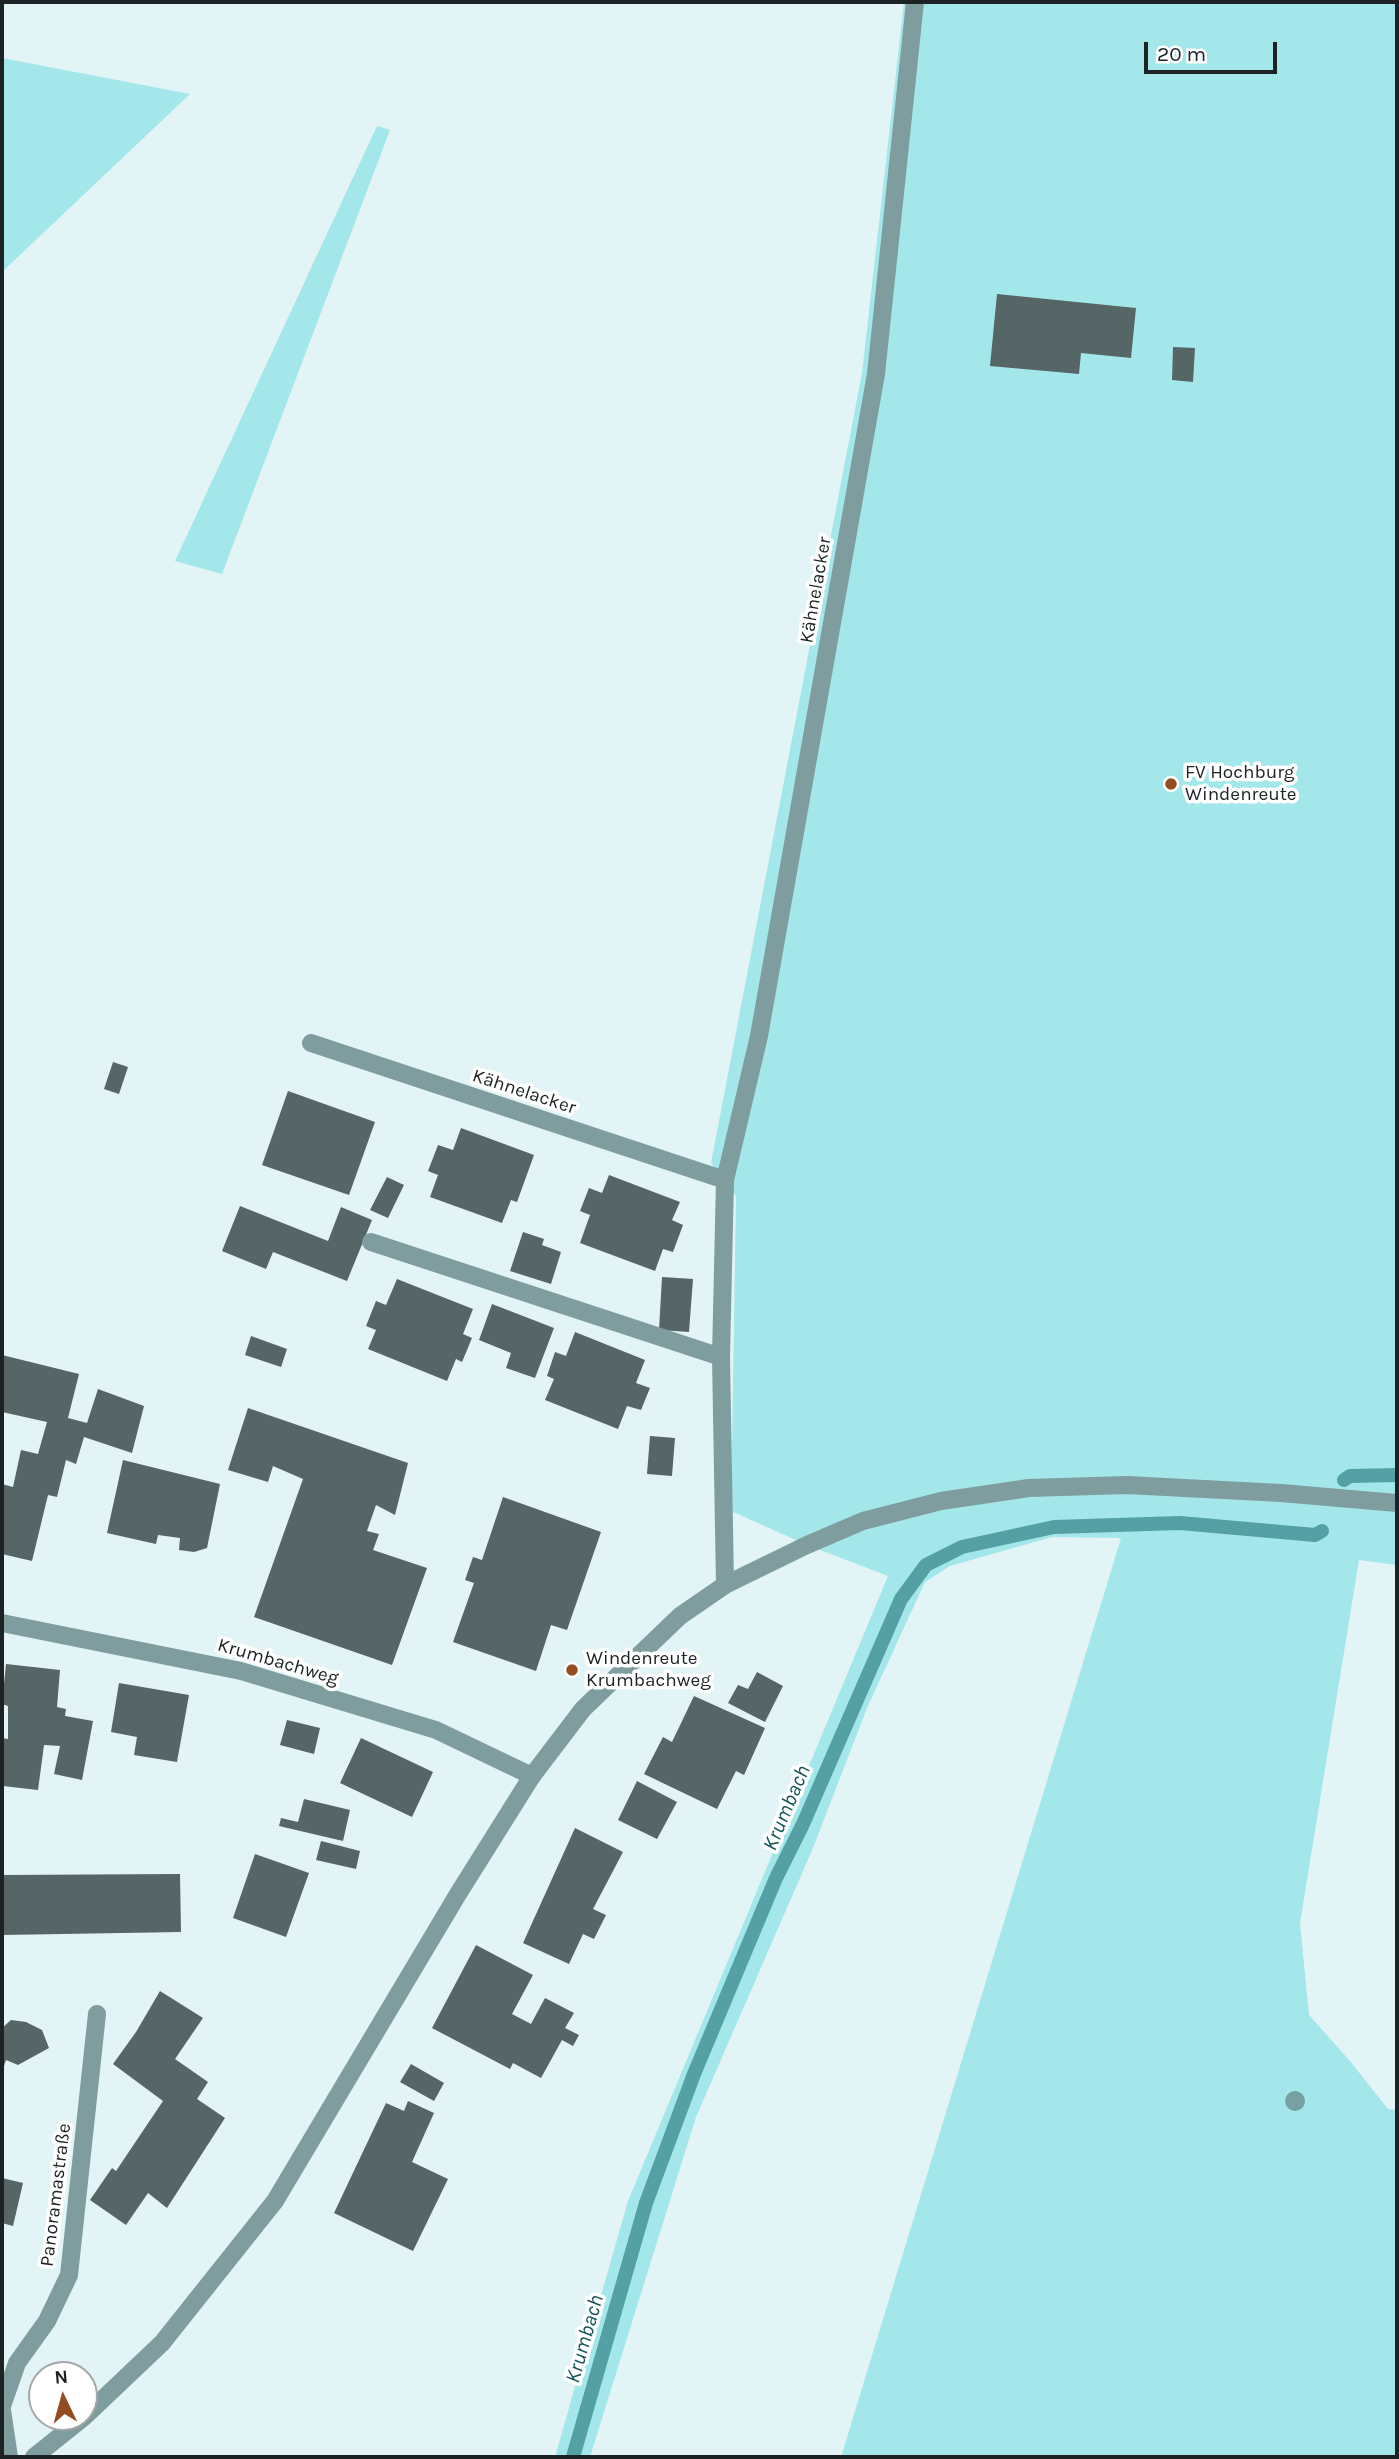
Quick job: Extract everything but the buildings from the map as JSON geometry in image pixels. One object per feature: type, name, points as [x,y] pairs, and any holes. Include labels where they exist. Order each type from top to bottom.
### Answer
[{"type":"street","name":"Kähnelacker","points":[[725,1585],[721,1357],[725,1180],[759,1036],[876,374],[915,2]]},
{"type":"street","name":"Kähnelacker","points":[[311,1043],[725,1180]]},
{"type":"street","points":[[371,1242],[721,1357]]},
{"type":"street","points":[[98,2404],[162,2343],[275,2201],[458,1894],[533,1776],[583,1709],[638,1653],[680,1616],[725,1585],[807,1545],[863,1521],[941,1501],[1029,1488],[1127,1485],[1281,1493],[1397,1503]]},
{"type":"street","name":"Krumbachweg","points":[[2,1623],[241,1671],[436,1730],[533,1776]]},
{"type":"street","name":"Panoramastraße","points":[[9,2457],[2,2408],[17,2363],[47,2321],[69,2275],[97,2014]]},
{"type":"street","points":[[34,2457],[66,2431]]},
{"type":"shaded area","points":[[904,2],[1397,2],[1397,1565],[1359,1560],[1300,1923],[1309,2015],[1388,2109],[1397,2110],[1397,2457],[841,2457],[1121,1538],[1052,1537],[950,1566],[925,1582],[867,1708],[813,1848],[696,2117],[590,2457],[555,2457],[628,2201],[888,1576],[807,1545],[731,1511],[736,1196],[711,1163],[862,373]]},
{"type":"shaded area","points":[[2,58],[190,94],[2,272]]},
{"type":"shaded area","points":[[377,126],[390,130],[222,574],[175,561]]},
{"type":"waterway","name":"Krumbach","points":[[1344,1480],[1350,1476],[1397,1475]]},
{"type":"waterway","name":"Krumbach","points":[[573,2457],[646,2203],[694,2074],[776,1878],[803,1824],[901,1599],[926,1565],[962,1547],[1054,1527],[1180,1523],[1315,1535],[1322,1531]]},
{"type":"place","name":"FV Hochburg Windenreute","points":[[1171,784]]},
{"type":"place","name":"Windenreute Krumbachweg","points":[[572,1670]]}]
